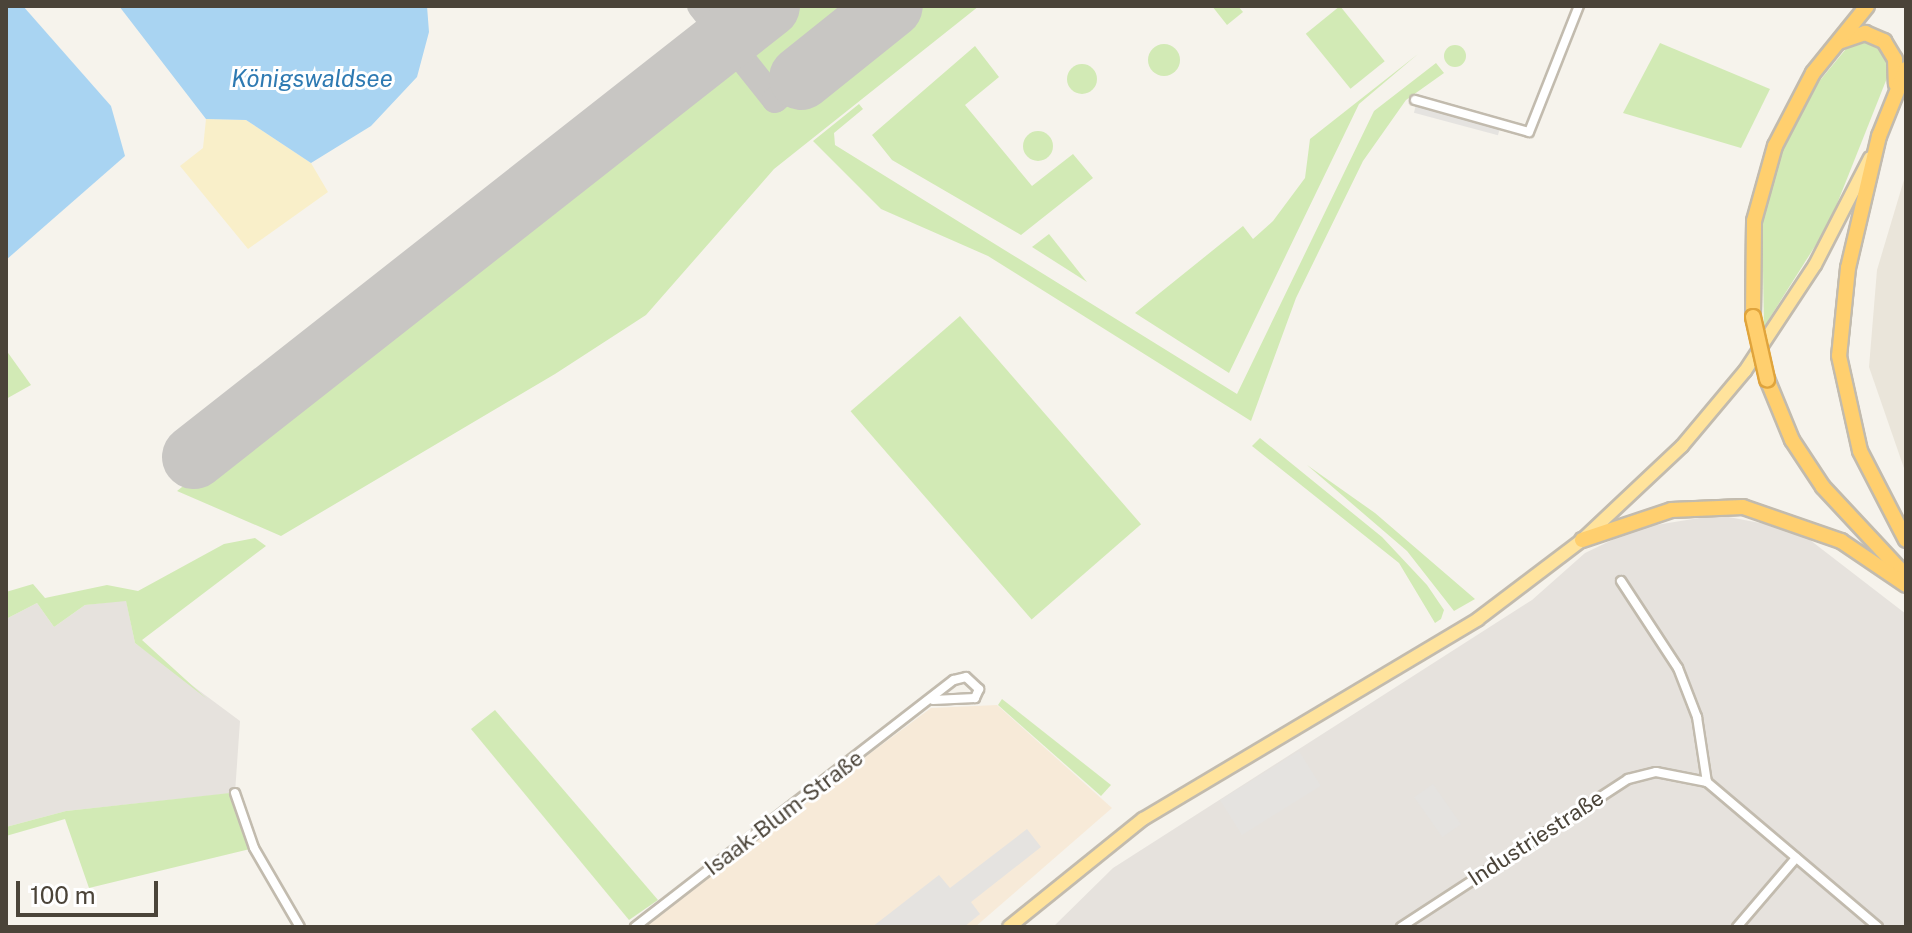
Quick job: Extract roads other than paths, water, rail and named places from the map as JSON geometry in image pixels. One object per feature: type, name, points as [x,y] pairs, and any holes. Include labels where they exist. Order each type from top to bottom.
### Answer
[{"type":"highway","points":[[1867,6],[1833,45],[1792,108],[1763,183],[1750,254],[1753,317],[1767,379],[1792,440],[1823,487],[1906,576]]},
{"type":"highway","points":[[1833,45],[1865,33],[1884,41],[1895,59],[1897,92]]},
{"type":"highway","points":[[1906,69],[1879,136],[1839,313],[1839,356],[1860,451],[1906,540]]},
{"type":"highway","points":[[1582,540],[1671,510],[1743,507],[1841,541],[1906,585]]},
{"type":"main road","points":[[1009,927],[1143,819],[1485,614],[1582,540],[1682,446],[1753,360],[1815,265],[1879,136]]},
{"type":"street","points":[[1415,100],[1529,132],[1579,6]]},
{"type":"street","points":[[1621,581],[1678,668],[1697,717],[1707,782],[1878,927]]},
{"type":"street","name":"Isaak-Blum-Straße","points":[[635,927],[933,700],[966,677],[979,689],[975,698],[933,700]]},
{"type":"street","name":"Industriestraße","points":[[1401,927],[1628,779],[1679,773],[1707,782]]},
{"type":"street","points":[[235,793],[254,848],[300,927]]},
{"type":"street","points":[[1737,927],[1796,858]]},
{"type":"water","points":[[6,6],[23,6],[111,106],[125,156],[6,260]]},
{"type":"water","name":"Königswaldsee","points":[[119,6],[427,6],[429,32],[417,77],[371,126],[311,163],[246,120],[206,119]]}]
